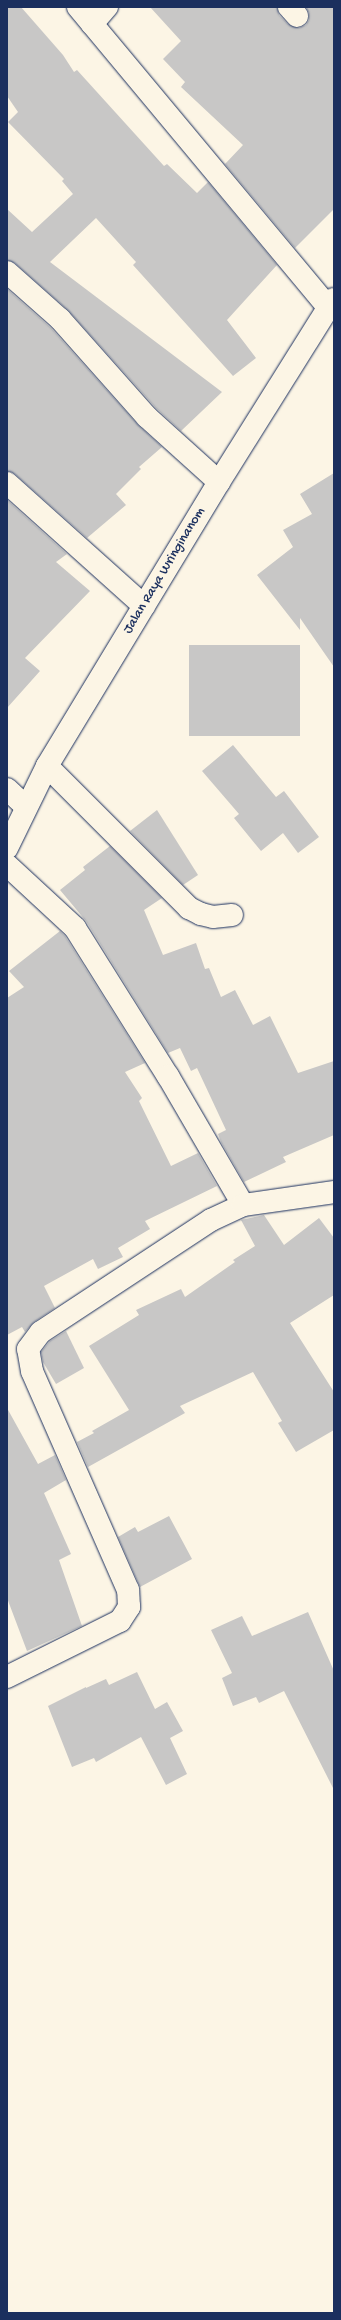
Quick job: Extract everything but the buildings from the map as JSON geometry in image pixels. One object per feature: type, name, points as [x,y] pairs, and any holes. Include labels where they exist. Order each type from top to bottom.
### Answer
[{"type":"street","points":[[78,7],[331,303]]},
{"type":"street","points":[[92,24],[108,7]]},
{"type":"street","points":[[7,272],[60,318],[147,417],[219,482]]},
{"type":"street","name":"Jalan Raya Wringinanom","points":[[7,848],[47,766],[219,482],[331,303]]},
{"type":"street","points":[[7,483],[144,606]]},
{"type":"street","points":[[47,766],[189,908],[200,914],[213,917],[232,915]]},
{"type":"street","points":[[7,789],[26,807]]},
{"type":"street","points":[[7,865],[75,928],[168,1076],[243,1205]]},
{"type":"street","points":[[7,1677],[120,1621],[128,1607],[128,1590],[32,1371],[28,1350],[41,1332],[211,1220],[243,1205],[334,1192]]}]
